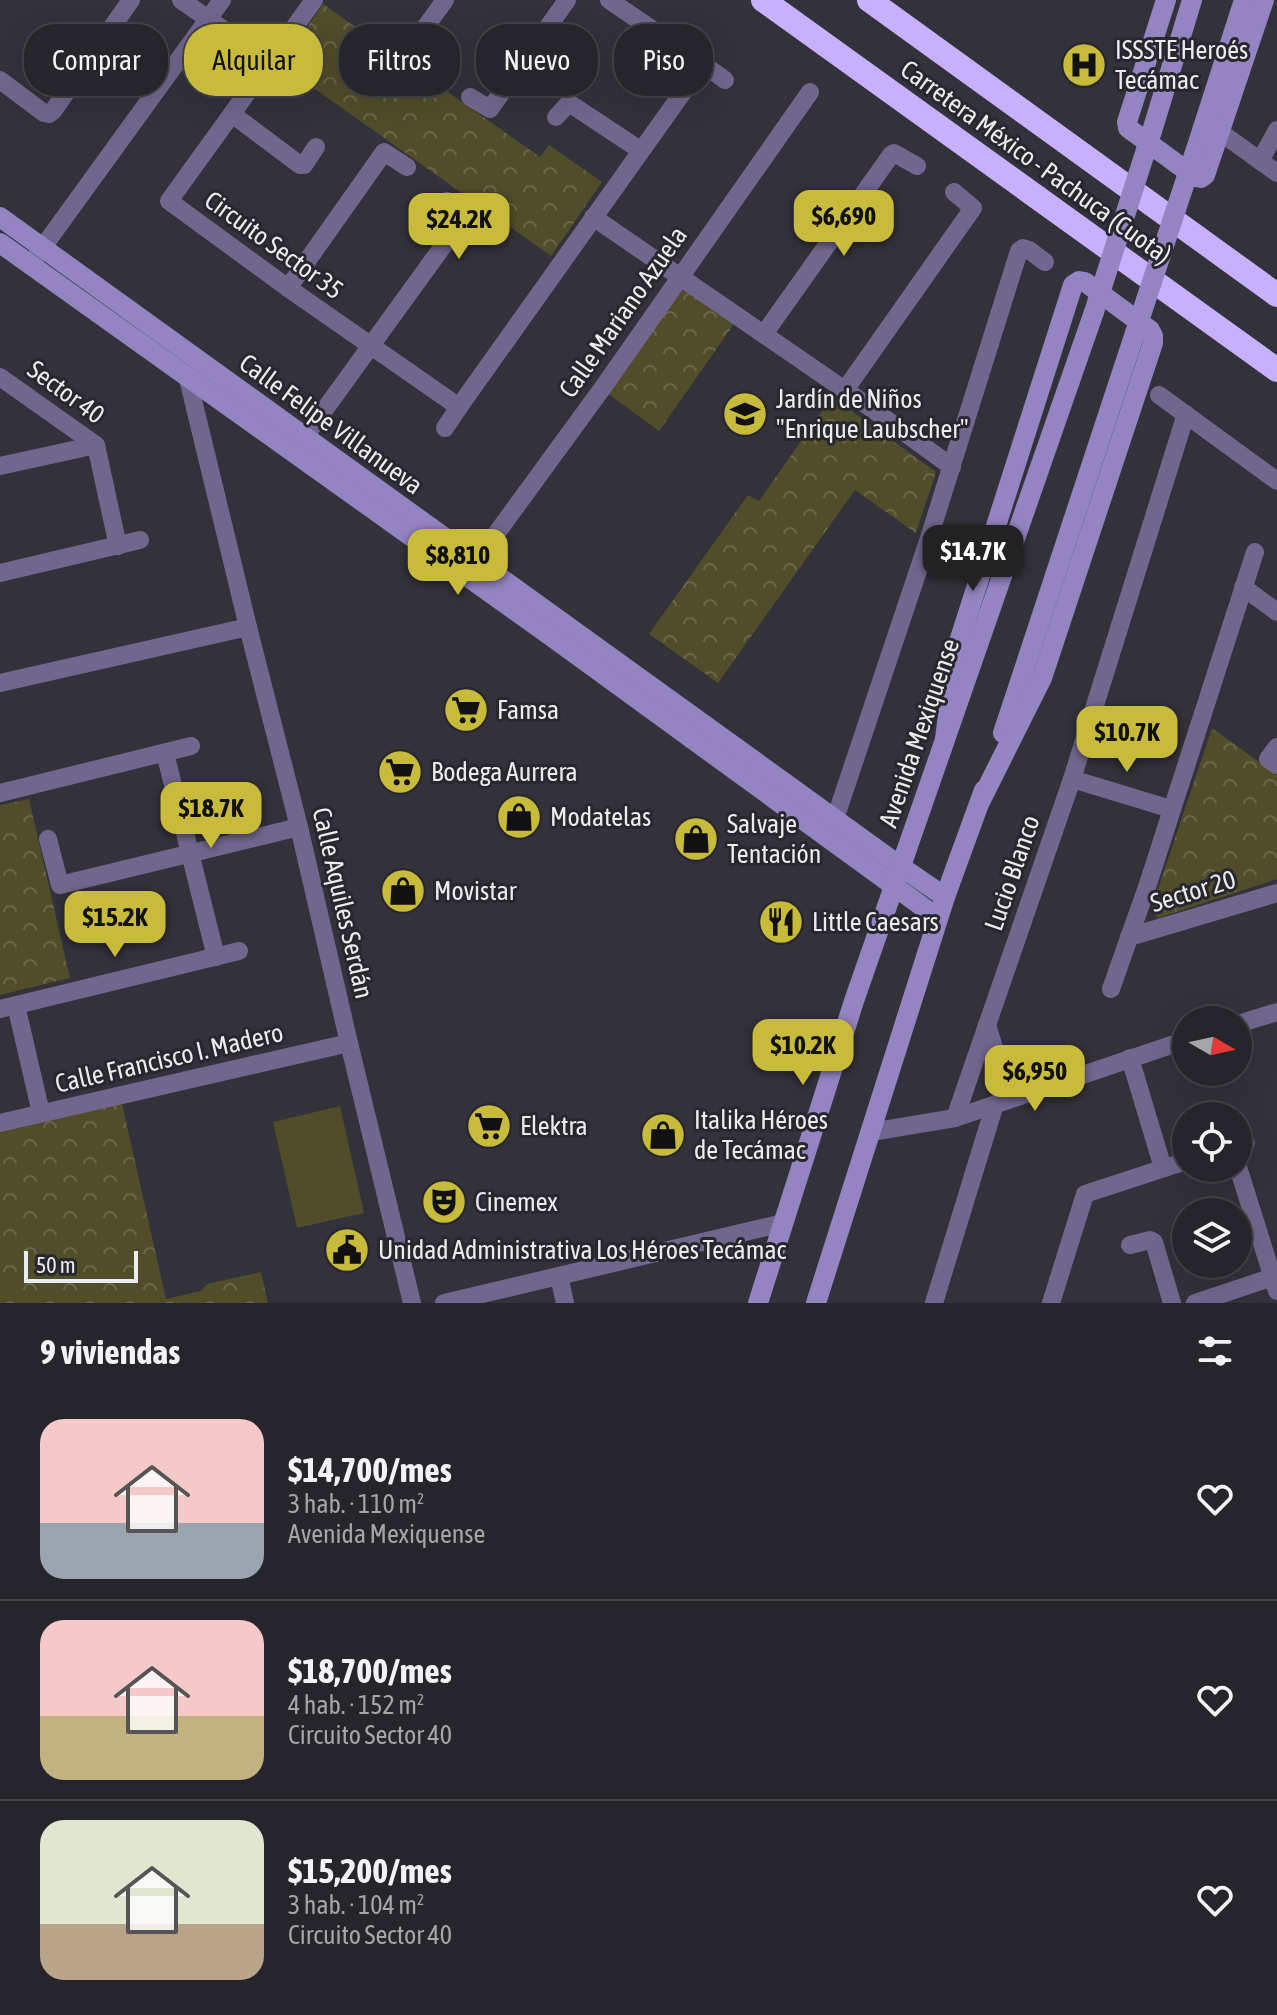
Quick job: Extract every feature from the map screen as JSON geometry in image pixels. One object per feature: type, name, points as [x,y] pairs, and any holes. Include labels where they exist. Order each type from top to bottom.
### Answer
[{"type":"highway","name":"Carretera México - Pachuca (Cuota)","points":[[763,0],[1277,370]]},
{"type":"highway","name":"Carretera México - Pachuca (Cuota)","points":[[869,0],[1277,295]]},
{"type":"main road","points":[[1166,0],[1128,116],[1128,128],[1195,177],[1201,178],[1205,175],[1264,0]]},
{"type":"main road","name":"Avenida Mexiquense","points":[[758,1303],[854,1001],[1094,312],[1192,0]]},
{"type":"main road","points":[[816,1303],[938,918],[980,802],[1244,0]]},
{"type":"main road","name":"Calle Felipe Villanueva","points":[[0,217],[567,648],[938,918]]},
{"type":"main road","name":"Calle Felipe Villanueva","points":[[0,243],[187,375],[279,431],[304,438],[945,897]]},
{"type":"main road","points":[[945,739],[956,651],[1073,285],[1079,281],[1085,282],[1150,330],[1153,343],[1042,678],[980,802]]},
{"type":"street","points":[[0,80],[49,114],[131,0]]},
{"type":"street","points":[[181,0],[215,24]]},
{"type":"street","points":[[30,265],[222,0]]},
{"type":"street","name":"Circuito Sector 35","points":[[297,24],[314,0]]},
{"type":"street","points":[[428,24],[445,0]]},
{"type":"street","points":[[470,97],[490,109],[567,0]]},
{"type":"street","points":[[609,0],[644,24]]},
{"type":"street","points":[[713,71],[725,80]]},
{"type":"street","name":"Calle Mariano Azuela","points":[[477,560],[604,386],[810,92]]},
{"type":"street","name":"Circuito Sector 35","points":[[245,96],[169,201],[459,407]]},
{"type":"street","points":[[445,428],[680,96]]},
{"type":"street","points":[[556,117],[569,103],[640,150]]},
{"type":"street","points":[[232,114],[300,165],[304,165],[316,147]]},
{"type":"street","points":[[1260,161],[1277,130]]},
{"type":"street","points":[[1220,132],[1277,173]]},
{"type":"street","points":[[288,288],[384,152],[407,167]]},
{"type":"street","points":[[764,334],[891,155],[898,154],[917,166]]},
{"type":"street","points":[[845,390],[973,208],[954,192]]},
{"type":"street","points":[[304,438],[467,213],[447,201]]},
{"type":"street","points":[[593,217],[952,467]]},
{"type":"street","points":[[835,819],[952,467],[1019,251],[1023,248],[1029,250],[1045,262]]},
{"type":"street","name":"Calle Aquiles Serdán","points":[[187,375],[412,1303]]},
{"type":"street","name":"Sector 40","points":[[0,377],[96,445],[118,546]]},
{"type":"street","points":[[1159,395],[1277,481]]},
{"type":"street","name":"Lucio Blanco","points":[[955,1118],[1072,779],[1186,414]]},
{"type":"street","points":[[0,466],[96,445]]},
{"type":"street","points":[[0,573],[140,540]]},
{"type":"street","name":"Sector 20","points":[[1111,989],[1255,552]]},
{"type":"street","points":[[1243,587],[1277,612]]},
{"type":"street","points":[[0,683],[248,627]]},
{"type":"street","points":[[0,793],[191,746]]},
{"type":"street","points":[[1277,747],[1268,759],[1277,765]]},
{"type":"street","points":[[165,753],[216,957]]},
{"type":"street","points":[[1072,779],[1171,809]]},
{"type":"street","points":[[48,839],[60,885],[299,827]]},
{"type":"street","name":"Sector 20","points":[[1129,937],[1275,900]]},
{"type":"street","points":[[41,1113],[8,1007],[239,951]]},
{"type":"street","points":[[1252,1020],[1277,1012]]},
{"type":"street","points":[[934,1303],[1002,1101],[987,1025]]},
{"type":"street","name":"Calle Francisco I. Madero","points":[[0,1123],[349,1043]]},
{"type":"street","points":[[871,1132],[955,1118],[1172,1044]]},
{"type":"street","points":[[1130,1058],[1163,1168]]},
{"type":"street","points":[[1051,1303],[1085,1194],[1172,1165]]},
{"type":"street","points":[[1195,1303],[1275,1284],[1243,1182]]},
{"type":"street","points":[[444,1303],[783,1223]]},
{"type":"street","points":[[1130,1245],[1150,1240],[1154,1242],[1172,1303]]},
{"type":"street","points":[[559,1276],[565,1303]]},
{"type":"green space","points":[[323,4],[351,24],[339,24],[339,96],[453,96],[540,157],[549,145],[602,182],[551,256],[323,95],[323,24],[309,24]]},
{"type":"green space","points":[[683,285],[736,321],[659,431],[607,393]]},
{"type":"green space","points":[[832,397],[936,472],[916,533],[855,490],[718,683],[649,634],[748,495],[759,501]]},
{"type":"green space","points":[[1212,728],[1277,775],[1277,879],[1158,918],[1153,914],[1152,907]]},
{"type":"green space","points":[[29,799],[70,978],[0,995],[0,805]]},
{"type":"green space","points":[[122,1104],[166,1299],[201,1291],[207,1284],[261,1272],[268,1303],[0,1303],[0,1132]]},
{"type":"green space","points":[[340,1106],[364,1213],[297,1228],[273,1122]]},
{"type":"place","name":"ISSSTE Heroés Tecámac","points":[[1084,65]]},
{"type":"place","name":"Jardín de Niños \"Enrique Laubscher\"","points":[[745,414]]},
{"type":"place","name":"Famsa","points":[[466,710]]},
{"type":"place","name":"Bodega Aurrera","points":[[400,772]]},
{"type":"place","name":"Modatelas","points":[[519,817]]},
{"type":"place","name":"Salvaje Tentación","points":[[696,839]]},
{"type":"place","name":"Movistar","points":[[403,891]]},
{"type":"place","name":"Little Caesars","points":[[781,922]]},
{"type":"place","name":"Elektra","points":[[489,1126]]},
{"type":"place","name":"Italika Héroes de Tecámac","points":[[663,1135]]},
{"type":"place","name":"Cinemex","points":[[444,1202]]},
{"type":"place","name":"Unidad Administrativa Los Héroes Tecámac","points":[[347,1250]]}]
